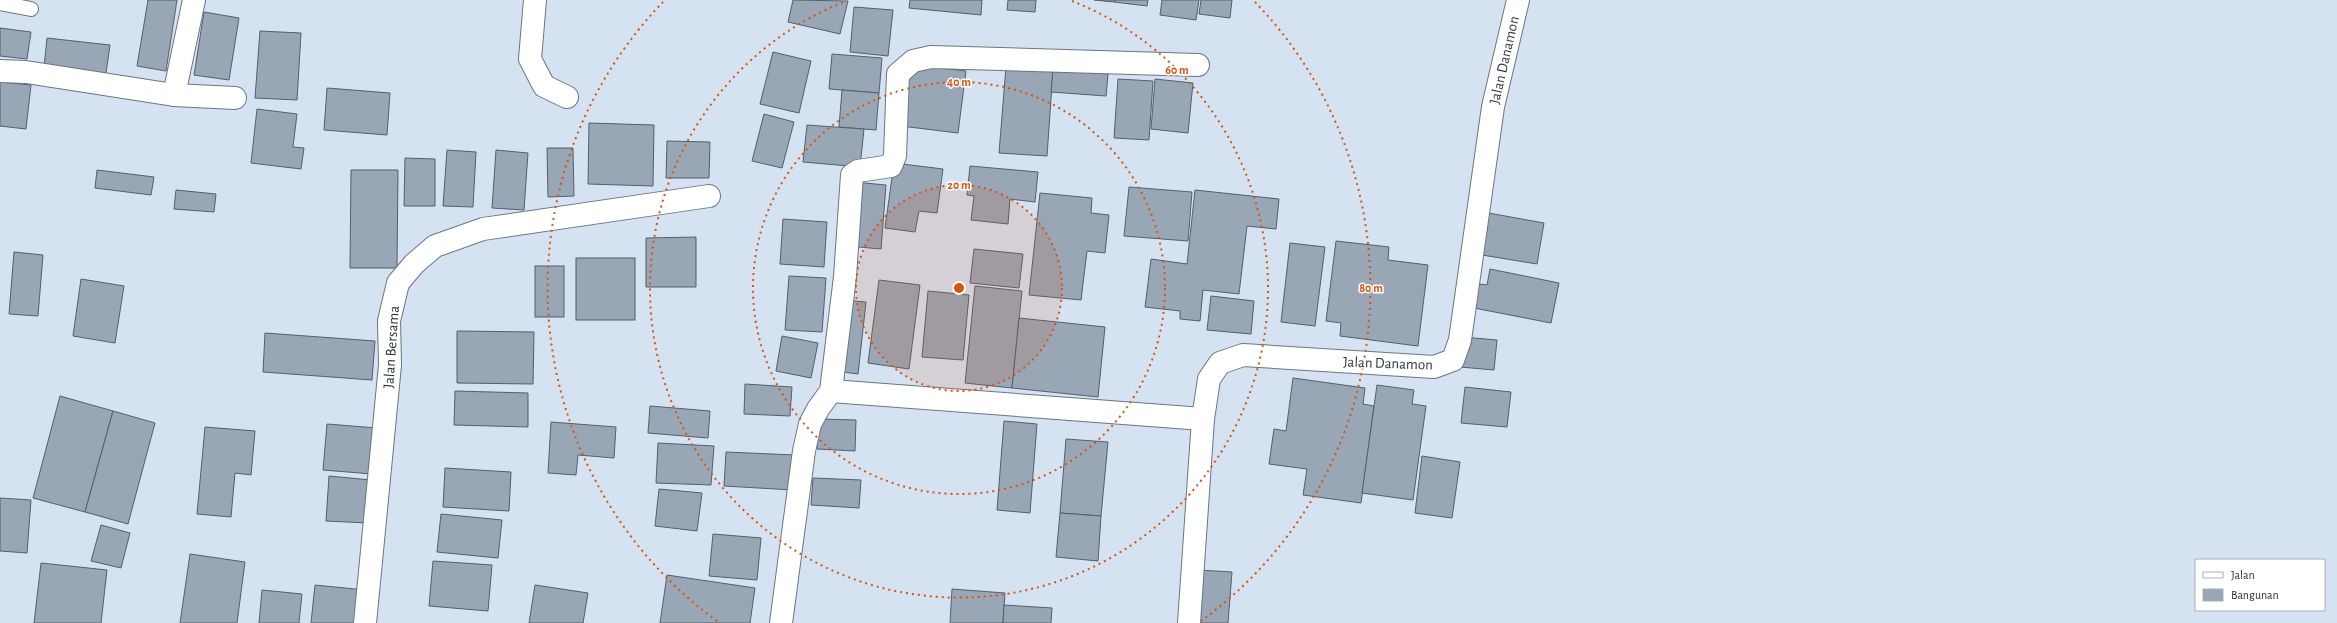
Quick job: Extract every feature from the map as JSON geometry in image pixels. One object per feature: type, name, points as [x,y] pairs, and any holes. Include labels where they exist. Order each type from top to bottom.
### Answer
[{"type":"street","points":[[174,95],[194,0]]},
{"type":"street","points":[[535,0],[530,59],[544,86],[567,96]]},
{"type":"street","name":"Jalan Danamon","points":[[1189,623],[1203,419],[1210,379],[1220,363],[1243,355],[1434,367],[1453,360],[1460,340],[1493,106],[1518,0]]},
{"type":"street","points":[[781,623],[804,451],[810,424],[818,409],[831,391],[845,277],[852,175],[858,171],[891,166],[895,156],[898,74],[912,61],[930,58],[1198,65]]},
{"type":"street","points":[[0,70],[26,72],[174,95],[235,98]]},
{"type":"street","name":"Jalan Bersama","points":[[364,623],[390,365],[389,321],[398,283],[414,264],[435,246],[483,229],[709,196]]},
{"type":"street","points":[[831,391],[1203,419]]},
{"type":"lane","points":[[0,3],[31,9]]},
{"type":"building","points":[[148,0],[177,0],[166,71],[137,66]]},
{"type":"building","points":[[793,0],[848,1],[840,34],[788,22]]},
{"type":"building","points":[[910,0],[982,0],[981,15],[909,8]]},
{"type":"building","points":[[1008,0],[1036,0],[1035,12],[1007,10]]},
{"type":"building","points":[[1094,0],[1115,0],[1114,2]]},
{"type":"building","points":[[1115,0],[1148,0],[1147,6],[1114,2]]},
{"type":"building","points":[[1162,0],[1199,0],[1196,20],[1160,15]]},
{"type":"building","points":[[1201,0],[1232,0],[1230,18],[1199,14]]},
{"type":"building","points":[[854,7],[893,10],[888,56],[850,52]]},
{"type":"building","points":[[204,12],[239,18],[229,80],[194,75]]},
{"type":"building","points":[[0,28],[31,32],[27,59],[0,56]]},
{"type":"building","points":[[260,31],[301,33],[297,100],[255,98]]},
{"type":"building","points":[[47,38],[110,45],[106,73],[44,67]]},
{"type":"building","points":[[773,52],[811,61],[799,113],[760,104]]},
{"type":"building","points":[[832,54],[882,58],[879,93],[829,89]]},
{"type":"building","points":[[909,64],[966,71],[958,133],[901,126]]},
{"type":"building","points":[[1006,67],[1053,70],[1047,156],[999,153]]},
{"type":"building","points":[[1053,70],[1108,74],[1106,96],[1051,92]]},
{"type":"building","points":[[1118,79],[1153,81],[1149,140],[1114,138]]},
{"type":"building","points":[[1155,79],[1193,83],[1188,133],[1151,129]]},
{"type":"building","points":[[0,82],[31,85],[26,129],[0,126]]},
{"type":"building","points":[[327,88],[390,93],[387,135],[324,130]]},
{"type":"building","points":[[842,90],[879,93],[876,130],[839,127]]},
{"type":"building","points":[[257,109],[297,114],[293,147],[304,148],[301,169],[251,163]]},
{"type":"building","points":[[764,114],[794,122],[782,168],[752,161]]},
{"type":"building","points":[[589,123],[654,125],[653,186],[588,184]]},
{"type":"building","points":[[807,125],[864,129],[860,167],[803,162]]},
{"type":"building","points":[[667,141],[710,142],[709,178],[666,178]]},
{"type":"building","points":[[547,148],[573,148],[574,196],[548,197]]},
{"type":"building","points":[[447,150],[476,152],[473,207],[443,206]]},
{"type":"building","points":[[496,150],[528,153],[524,210],[492,208]]},
{"type":"building","points":[[405,158],[435,159],[435,206],[404,206]]},
{"type":"building","points":[[894,163],[943,169],[937,213],[919,211],[915,232],[885,228]]},
{"type":"building","points":[[970,166],[1038,172],[1035,202],[1010,199],[1008,224],[971,220],[974,196],[967,195]]},
{"type":"building","points":[[97,170],[154,177],[151,195],[95,188]]},
{"type":"building","points":[[351,170],[398,170],[397,268],[350,268]]},
{"type":"building","points":[[854,182],[886,185],[881,249],[848,246]]},
{"type":"building","points":[[1129,187],[1192,192],[1188,241],[1124,236]]},
{"type":"building","points":[[176,190],[216,194],[214,212],[174,209]]},
{"type":"building","points":[[1195,190],[1279,199],[1276,229],[1247,226],[1239,294],[1203,290],[1200,321],[1180,319],[1180,311],[1145,307],[1151,259],[1187,264]]},
{"type":"building","points":[[1040,193],[1092,198],[1091,213],[1109,215],[1105,253],[1087,251],[1081,300],[1029,295]]},
{"type":"building","points":[[1483,212],[1544,223],[1537,264],[1476,254]]},
{"type":"building","points":[[783,219],[827,222],[824,267],[780,264]]},
{"type":"building","points":[[696,237],[696,287],[646,287],[646,238]]},
{"type":"building","points":[[1336,241],[1389,247],[1388,260],[1428,265],[1418,346],[1340,336],[1341,323],[1326,321]]},
{"type":"building","points":[[1290,243],[1325,247],[1315,326],[1281,322]]},
{"type":"building","points":[[974,249],[1023,254],[1019,288],[970,283]]},
{"type":"building","points":[[14,252],[43,255],[38,316],[9,314]]},
{"type":"building","points":[[576,258],[635,258],[635,320],[576,320]]},
{"type":"building","points":[[535,266],[564,266],[564,317],[535,317]]},
{"type":"building","points":[[1490,269],[1559,283],[1551,323],[1474,308],[1479,284],[1487,285]]},
{"type":"building","points":[[789,276],[826,278],[822,332],[785,330]]},
{"type":"building","points":[[81,279],[124,286],[115,343],[73,336]]},
{"type":"building","points":[[879,280],[920,285],[909,369],[868,363]]},
{"type":"building","points":[[975,286],[1022,291],[1012,388],[965,383]]},
{"type":"building","points":[[928,291],[969,295],[963,360],[922,357]]},
{"type":"building","points":[[1211,296],[1254,301],[1251,334],[1207,330]]},
{"type":"building","points":[[844,300],[866,302],[858,374],[835,371]]},
{"type":"building","points":[[1019,318],[1105,327],[1098,397],[1012,388]]},
{"type":"building","points":[[457,331],[534,332],[533,384],[457,383]]},
{"type":"building","points":[[265,333],[375,341],[372,380],[263,372]]},
{"type":"building","points":[[782,336],[818,343],[811,378],[776,371]]},
{"type":"building","points":[[1463,337],[1497,340],[1494,370],[1460,367]]},
{"type":"building","points":[[1293,378],[1365,388],[1363,404],[1374,406],[1361,503],[1303,495],[1307,469],[1269,464],[1274,429],[1286,431]]},
{"type":"building","points":[[745,384],[792,387],[790,416],[744,414]]},
{"type":"building","points":[[1377,385],[1414,390],[1412,404],[1426,406],[1413,500],[1362,493]]},
{"type":"building","points":[[1465,387],[1511,392],[1507,427],[1461,423]]},
{"type":"building","points":[[455,391],[528,393],[528,427],[454,425]]},
{"type":"building","points":[[60,396],[113,411],[85,512],[33,498]]},
{"type":"building","points":[[650,406],[710,411],[708,438],[648,433]]},
{"type":"building","points":[[113,411],[155,423],[128,524],[85,512]]},
{"type":"building","points":[[818,419],[856,420],[855,451],[817,449]]},
{"type":"building","points":[[1004,421],[1037,424],[1030,513],[997,510]]},
{"type":"building","points":[[551,422],[616,427],[614,458],[578,455],[576,475],[548,473]]},
{"type":"building","points":[[327,424],[377,428],[372,474],[323,470]]},
{"type":"building","points":[[205,427],[255,431],[251,475],[235,473],[231,517],[197,514]]},
{"type":"building","points":[[1066,439],[1108,442],[1101,516],[1060,513]]},
{"type":"building","points":[[658,443],[714,446],[711,485],[656,483]]},
{"type":"building","points":[[726,452],[795,455],[793,490],[724,486]]},
{"type":"building","points":[[1422,456],[1460,462],[1452,518],[1415,513]]},
{"type":"building","points":[[445,468],[511,472],[509,511],[443,507]]},
{"type":"building","points":[[329,476],[371,480],[368,523],[326,521]]},
{"type":"building","points":[[813,478],[861,480],[859,508],[811,505]]},
{"type":"building","points":[[659,489],[702,493],[697,531],[655,526]]},
{"type":"building","points":[[0,498],[31,500],[27,553],[0,551]]},
{"type":"building","points":[[1060,513],[1101,516],[1098,561],[1056,557]]},
{"type":"building","points":[[441,514],[502,520],[498,558],[437,552]]},
{"type":"building","points":[[101,525],[130,533],[121,568],[91,561]]},
{"type":"building","points":[[713,534],[761,538],[757,580],[709,576]]},
{"type":"building","points":[[190,554],[245,562],[237,623],[180,623]]},
{"type":"building","points":[[433,561],[492,565],[488,611],[429,606]]},
{"type":"building","points":[[41,563],[107,570],[101,623],[34,623]]},
{"type":"building","points":[[1198,570],[1232,572],[1228,623],[1194,623]]},
{"type":"building","points":[[667,575],[755,588],[750,623],[660,623]]},
{"type":"building","points":[[315,585],[365,590],[362,623],[311,623]]},
{"type":"building","points":[[535,585],[588,593],[583,623],[529,623]]},
{"type":"building","points":[[952,589],[1005,593],[1003,623],[950,623]]},
{"type":"building","points":[[262,590],[302,594],[299,623],[259,623]]},
{"type":"building","points":[[1004,605],[1052,608],[1051,623],[1003,623]]}]
